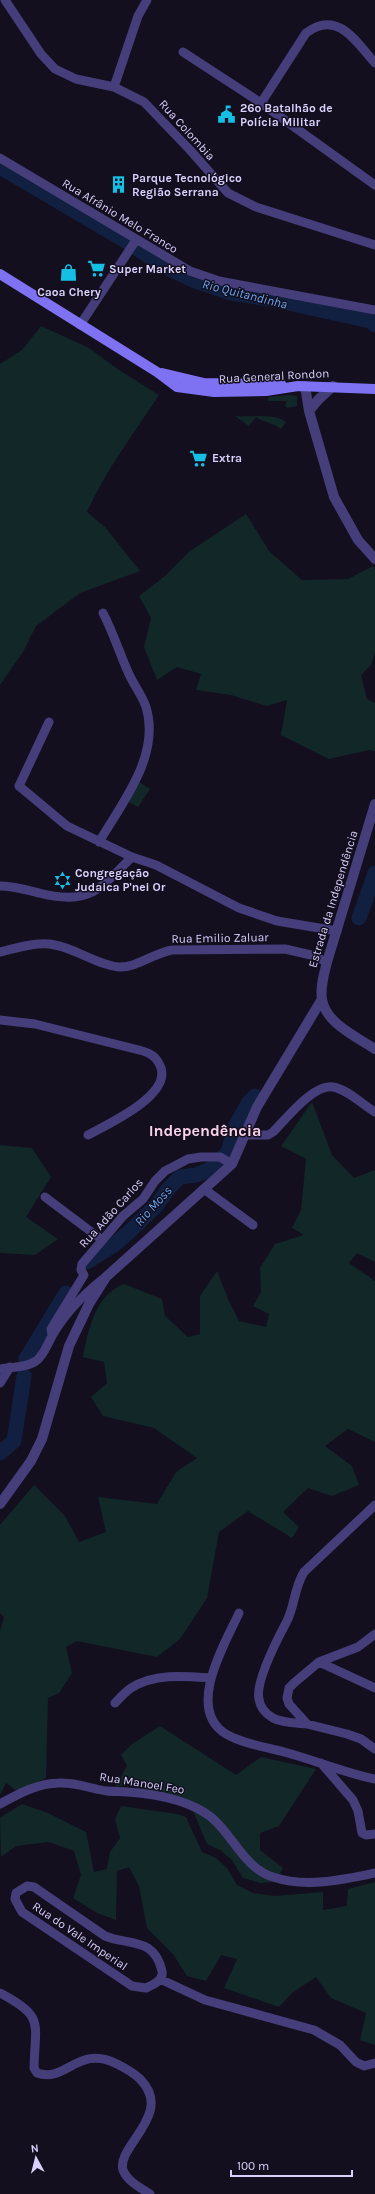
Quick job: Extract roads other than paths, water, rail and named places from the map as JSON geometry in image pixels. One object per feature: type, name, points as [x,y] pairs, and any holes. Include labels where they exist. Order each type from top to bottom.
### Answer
[{"type":"main road","name":"Rua General Rondon","points":[[0,274],[157,372],[176,387],[192,390],[243,393],[301,386]]},
{"type":"main road","name":"Rua General Rondon","points":[[157,372],[204,383],[333,386],[375,389]]},
{"type":"street","name":"Rua Colombia","points":[[5,0],[41,54],[56,69],[76,79],[114,87],[134,96],[153,110],[228,193],[256,207],[375,245]]},
{"type":"street","points":[[114,87],[138,16],[147,0]]},
{"type":"street","points":[[261,103],[306,33],[312,29],[325,25],[340,27],[353,36],[375,63]]},
{"type":"street","points":[[182,52],[261,103],[375,185]]},
{"type":"street","name":"Rua Afrânio Melo Franco","points":[[0,158],[190,271],[219,281],[375,310]]},
{"type":"street","points":[[80,324],[136,240]]},
{"type":"street","points":[[301,386],[334,496],[358,540],[375,559]]},
{"type":"street","points":[[309,411],[333,386]]},
{"type":"street","points":[[99,842],[146,758],[150,729],[146,707],[128,672],[113,631],[103,613]]},
{"type":"street","points":[[49,722],[19,786],[67,826],[132,857],[156,865],[191,884],[258,916],[277,921],[336,931]]},
{"type":"street","name":"Estrada da Independência","points":[[375,804],[322,980],[322,999],[326,1011],[333,1019],[375,1049]]},
{"type":"street","points":[[0,886],[23,888],[41,894],[82,897],[92,894],[104,885],[132,857]]},
{"type":"street","name":"Rua Emilio Zaluar","points":[[0,952],[39,944],[55,945],[120,967],[141,962],[159,952],[172,950],[271,948],[296,950],[327,962]]},
{"type":"street","points":[[0,1370],[28,1365],[36,1361],[44,1352],[52,1335],[75,1304],[232,1164],[242,1146],[244,1135],[257,1107],[322,999]]},
{"type":"street","points":[[0,1020],[35,1024],[151,1053],[159,1061],[163,1073],[160,1084],[151,1096],[130,1111],[88,1135]]},
{"type":"street","points":[[244,1135],[268,1135],[314,1091],[327,1087],[333,1087],[343,1091],[375,1112]]},
{"type":"street","name":"Rua Adão Carlos","points":[[52,1335],[51,1329],[84,1275],[81,1270],[82,1264],[123,1216],[143,1199],[155,1181],[165,1172],[188,1159],[220,1157],[232,1164]]},
{"type":"street","points":[[204,1189],[253,1225]]},
{"type":"street","points":[[45,1197],[102,1240]]},
{"type":"street","points":[[0,1504],[31,1461],[42,1439],[72,1340],[86,1310],[106,1277]]},
{"type":"street","points":[[0,1383],[10,1367]]},
{"type":"street","points":[[375,1505],[304,1572],[298,1582],[291,1610],[275,1645],[263,1677],[258,1699],[265,1711],[274,1719],[306,1724],[347,1734],[361,1739],[375,1749]]},
{"type":"street","points":[[239,1613],[210,1678],[208,1694],[211,1717],[220,1729],[242,1740],[350,1773],[375,1779]]},
{"type":"street","points":[[306,1724],[288,1704],[287,1695],[294,1683],[319,1662],[358,1647],[375,1634]]},
{"type":"street","points":[[319,1662],[375,1688]]},
{"type":"street","points":[[115,1702],[131,1688],[155,1679],[182,1676],[210,1678]]},
{"type":"street","points":[[321,1763],[353,1800],[358,1811],[362,1833],[366,1835],[375,1834]]},
{"type":"street","name":"Rua Manoel Feo","points":[[0,1804],[36,1786],[59,1783],[84,1785],[106,1791],[130,1792],[148,1795],[188,1803],[198,1808],[212,1819],[249,1862],[273,1877],[294,1883],[340,1880],[375,1873]]},
{"type":"street","name":"Rua do Vale Imperial","points":[[27,1886],[34,1886],[105,1936],[116,1940],[143,1945],[151,1950],[156,1958],[162,1974],[160,1979],[146,1988],[132,1986],[22,1912],[15,1899],[16,1893],[27,1886]]},
{"type":"street","points":[[160,1979],[205,2000],[314,2030],[340,2045],[356,2062],[364,2066],[375,2063]]},
{"type":"street","points":[[0,1993],[22,2005],[31,2014],[36,2034],[34,2068],[36,2073],[44,2075],[59,2072],[81,2060],[94,2057],[105,2058],[124,2067],[140,2079],[149,2092],[151,2108],[147,2124],[123,2161],[123,2169],[132,2182],[150,2194]]},
{"type":"waterway","name":"Rio Quitandinha","points":[[0,167],[129,243],[163,266],[195,281],[231,293],[270,299],[370,321],[375,325]]},
{"type":"waterway","name":"Rio Moss","points":[[359,918],[375,873]]},
{"type":"waterway","name":"Rio Moss","points":[[87,1262],[114,1245],[130,1231],[156,1206],[169,1188],[180,1177],[196,1175],[213,1168],[228,1152],[236,1125],[249,1102],[255,1096]]},
{"type":"waterway","name":"Rio Moss","points":[[26,1359],[66,1293]]},
{"type":"waterway","name":"Rio Moss","points":[[0,1453],[14,1441],[24,1376]]},
{"type":"place","name":"26º Batalhão de Polícia Militar","points":[[227,115]]},
{"type":"place","name":"Parque Tecnológico Região Serrana","points":[[119,185]]},
{"type":"place","name":"Super Market","points":[[96,269]]},
{"type":"place","name":"Caoa Chery","points":[[69,273]]},
{"type":"place","name":"Extra","points":[[199,458]]},
{"type":"place","name":"Congregação Judaica P'nei Or","points":[[62,880]]},
{"type":"district","name":"Independência","points":[[205,1130]]}]
